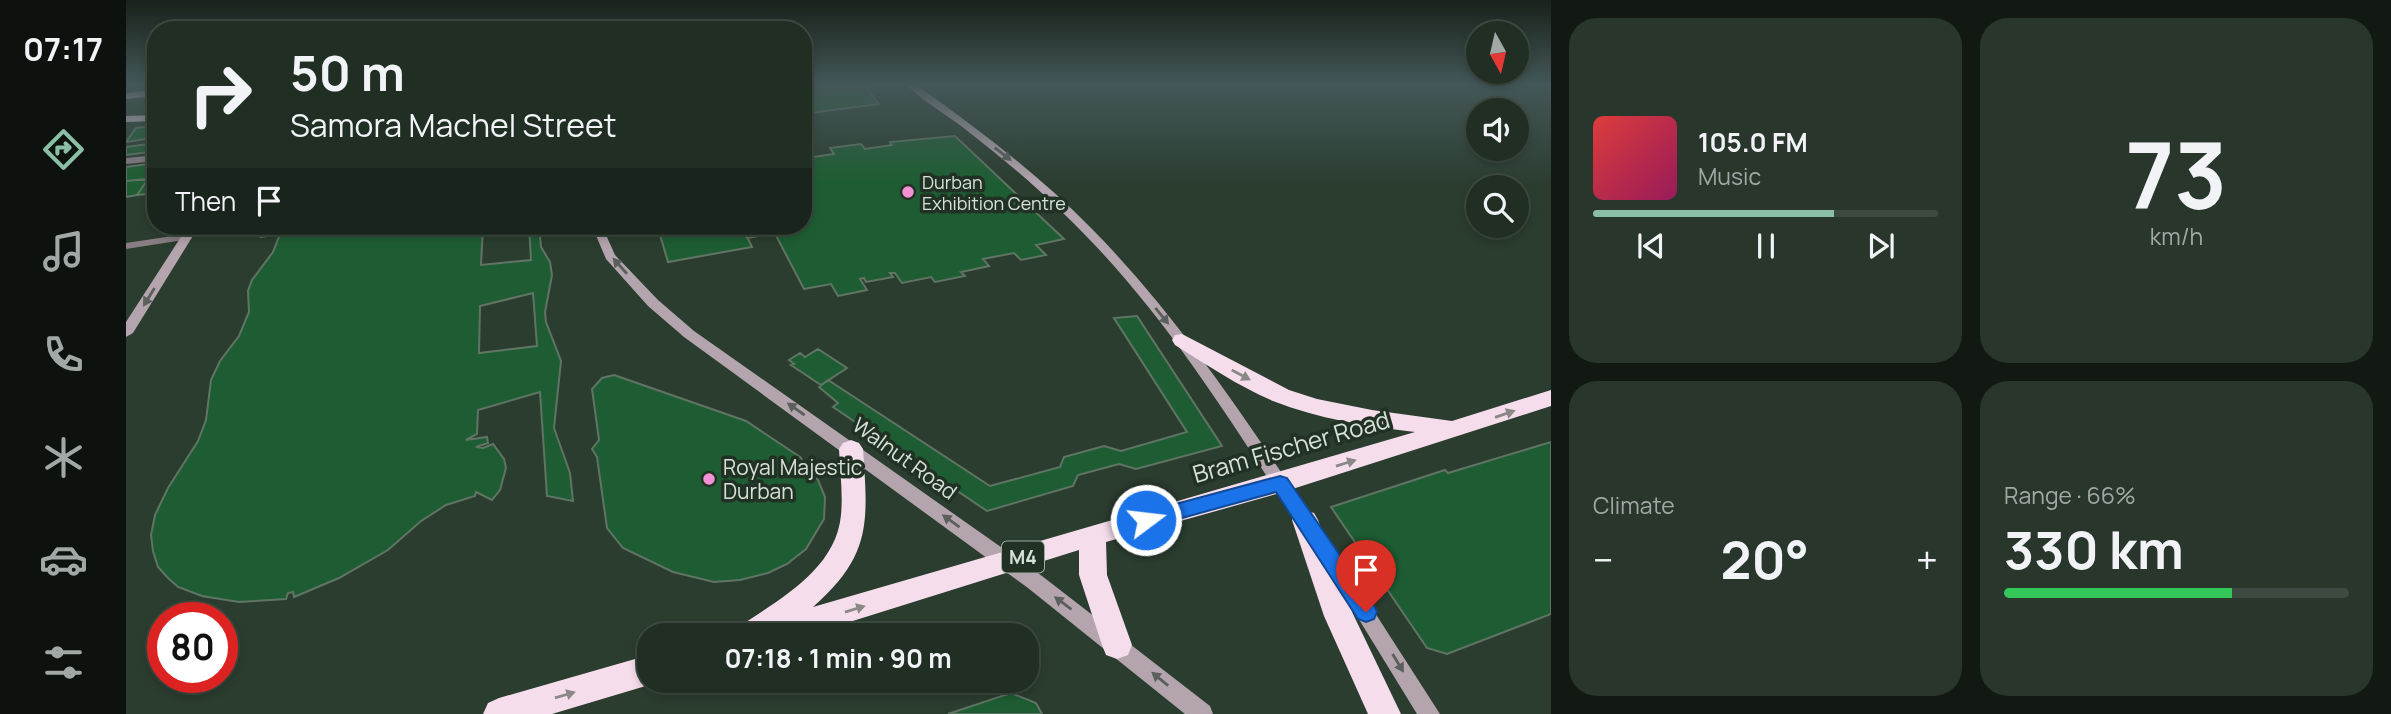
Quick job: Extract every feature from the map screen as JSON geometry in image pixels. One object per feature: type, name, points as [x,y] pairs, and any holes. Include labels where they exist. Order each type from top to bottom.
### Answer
[{"type":"highway","points":[[1182,340],[1233,372],[1295,400],[1373,418],[1459,429]]},
{"type":"highway","name":"Bram Fischer Road","points":[[805,623],[1092,535],[1280,483],[1459,429],[1551,398]]},
{"type":"highway","points":[[770,623],[823,581],[847,545],[853,524],[851,449]]},
{"type":"highway","points":[[1305,520],[1339,615],[1385,714]]},
{"type":"highway","points":[[1092,535],[1093,575],[1117,645]]},
{"type":"highway","points":[[499,714],[637,674]]},
{"type":"main road","points":[[954,117],[1046,190],[1090,233],[1182,340],[1305,520],[1429,714]]},
{"type":"main road","points":[[126,119],[147,118]]},
{"type":"main road","name":"Walnut Road","points":[[601,235],[610,256],[653,303],[690,334],[1006,562],[1117,645],[1202,714]]},
{"type":"main road","points":[[126,333],[186,237]]},
{"type":"street","points":[[126,161],[147,159]]},
{"type":"street","points":[[126,246],[186,237]]},
{"type":"building","points":[[147,127],[147,137],[126,142],[136,128]]},
{"type":"building","name":"Durban Exhibition Centre","points":[[955,136],[1064,239],[1036,245],[1046,255],[1021,260],[1014,253],[983,259],[989,266],[961,272],[965,276],[935,282],[931,277],[902,283],[895,273],[890,273],[893,277],[866,282],[864,278],[860,279],[867,290],[838,296],[831,284],[804,289],[776,235],[812,235],[812,157],[834,154],[830,148],[861,144],[865,149],[892,145],[890,142]]},
{"type":"building","points":[[147,144],[147,152],[126,155],[126,147]]},
{"type":"building","points":[[147,164],[147,179],[126,181],[126,167]]},
{"type":"building","points":[[147,179],[137,195],[126,197],[126,181]]},
{"type":"building","points":[[147,180],[147,194],[137,195]]},
{"type":"building","points":[[280,235],[483,235],[481,265],[531,260],[530,235],[540,235],[541,247],[550,262],[552,275],[545,312],[546,322],[561,361],[554,428],[570,473],[573,501],[547,496],[540,392],[478,410],[477,434],[466,440],[487,437],[488,443],[476,447],[483,448],[493,444],[504,459],[506,468],[500,490],[492,500],[476,492],[475,496],[446,505],[421,521],[388,550],[339,578],[294,597],[293,592],[288,593],[286,599],[239,602],[202,596],[178,587],[158,567],[151,535],[155,515],[168,488],[198,441],[206,420],[211,380],[220,361],[239,336],[249,312],[248,291],[252,280],[273,252]],"holes":[[[533,293],[537,346],[479,353],[480,306]]]},
{"type":"building","points":[[660,235],[746,235],[752,247],[668,262]]},
{"type":"building","points":[[1137,316],[1222,446],[1136,469],[1119,464],[1078,475],[1073,486],[987,511],[833,407],[838,403],[819,387],[828,380],[990,486],[1060,467],[1064,457],[1104,446],[1121,451],[1187,432],[1114,318]]},
{"type":"building","points":[[818,349],[847,368],[821,385],[791,365],[794,364],[789,360],[800,353],[805,357]]},
{"type":"building","name":"Royal Majestic Durban","points":[[614,375],[746,421],[800,457],[818,480],[825,497],[824,519],[806,549],[787,564],[768,573],[740,580],[714,582],[673,572],[623,548],[607,528],[597,457],[592,449],[599,440],[592,389],[602,378]]},
{"type":"building","points":[[1551,442],[1551,614],[1447,654],[1427,648],[1331,507],[1445,470],[1448,473]]},
{"type":"building","points":[[1011,693],[1036,703],[1042,714],[948,714]]},
{"type":"place","name":"Durban Exhibition Centre","points":[[908,192]]},
{"type":"place","name":"Royal Majestic Durban","points":[[709,479]]},
{"type":"route","points":[[1146,520],[1280,483],[1366,612]]}]
